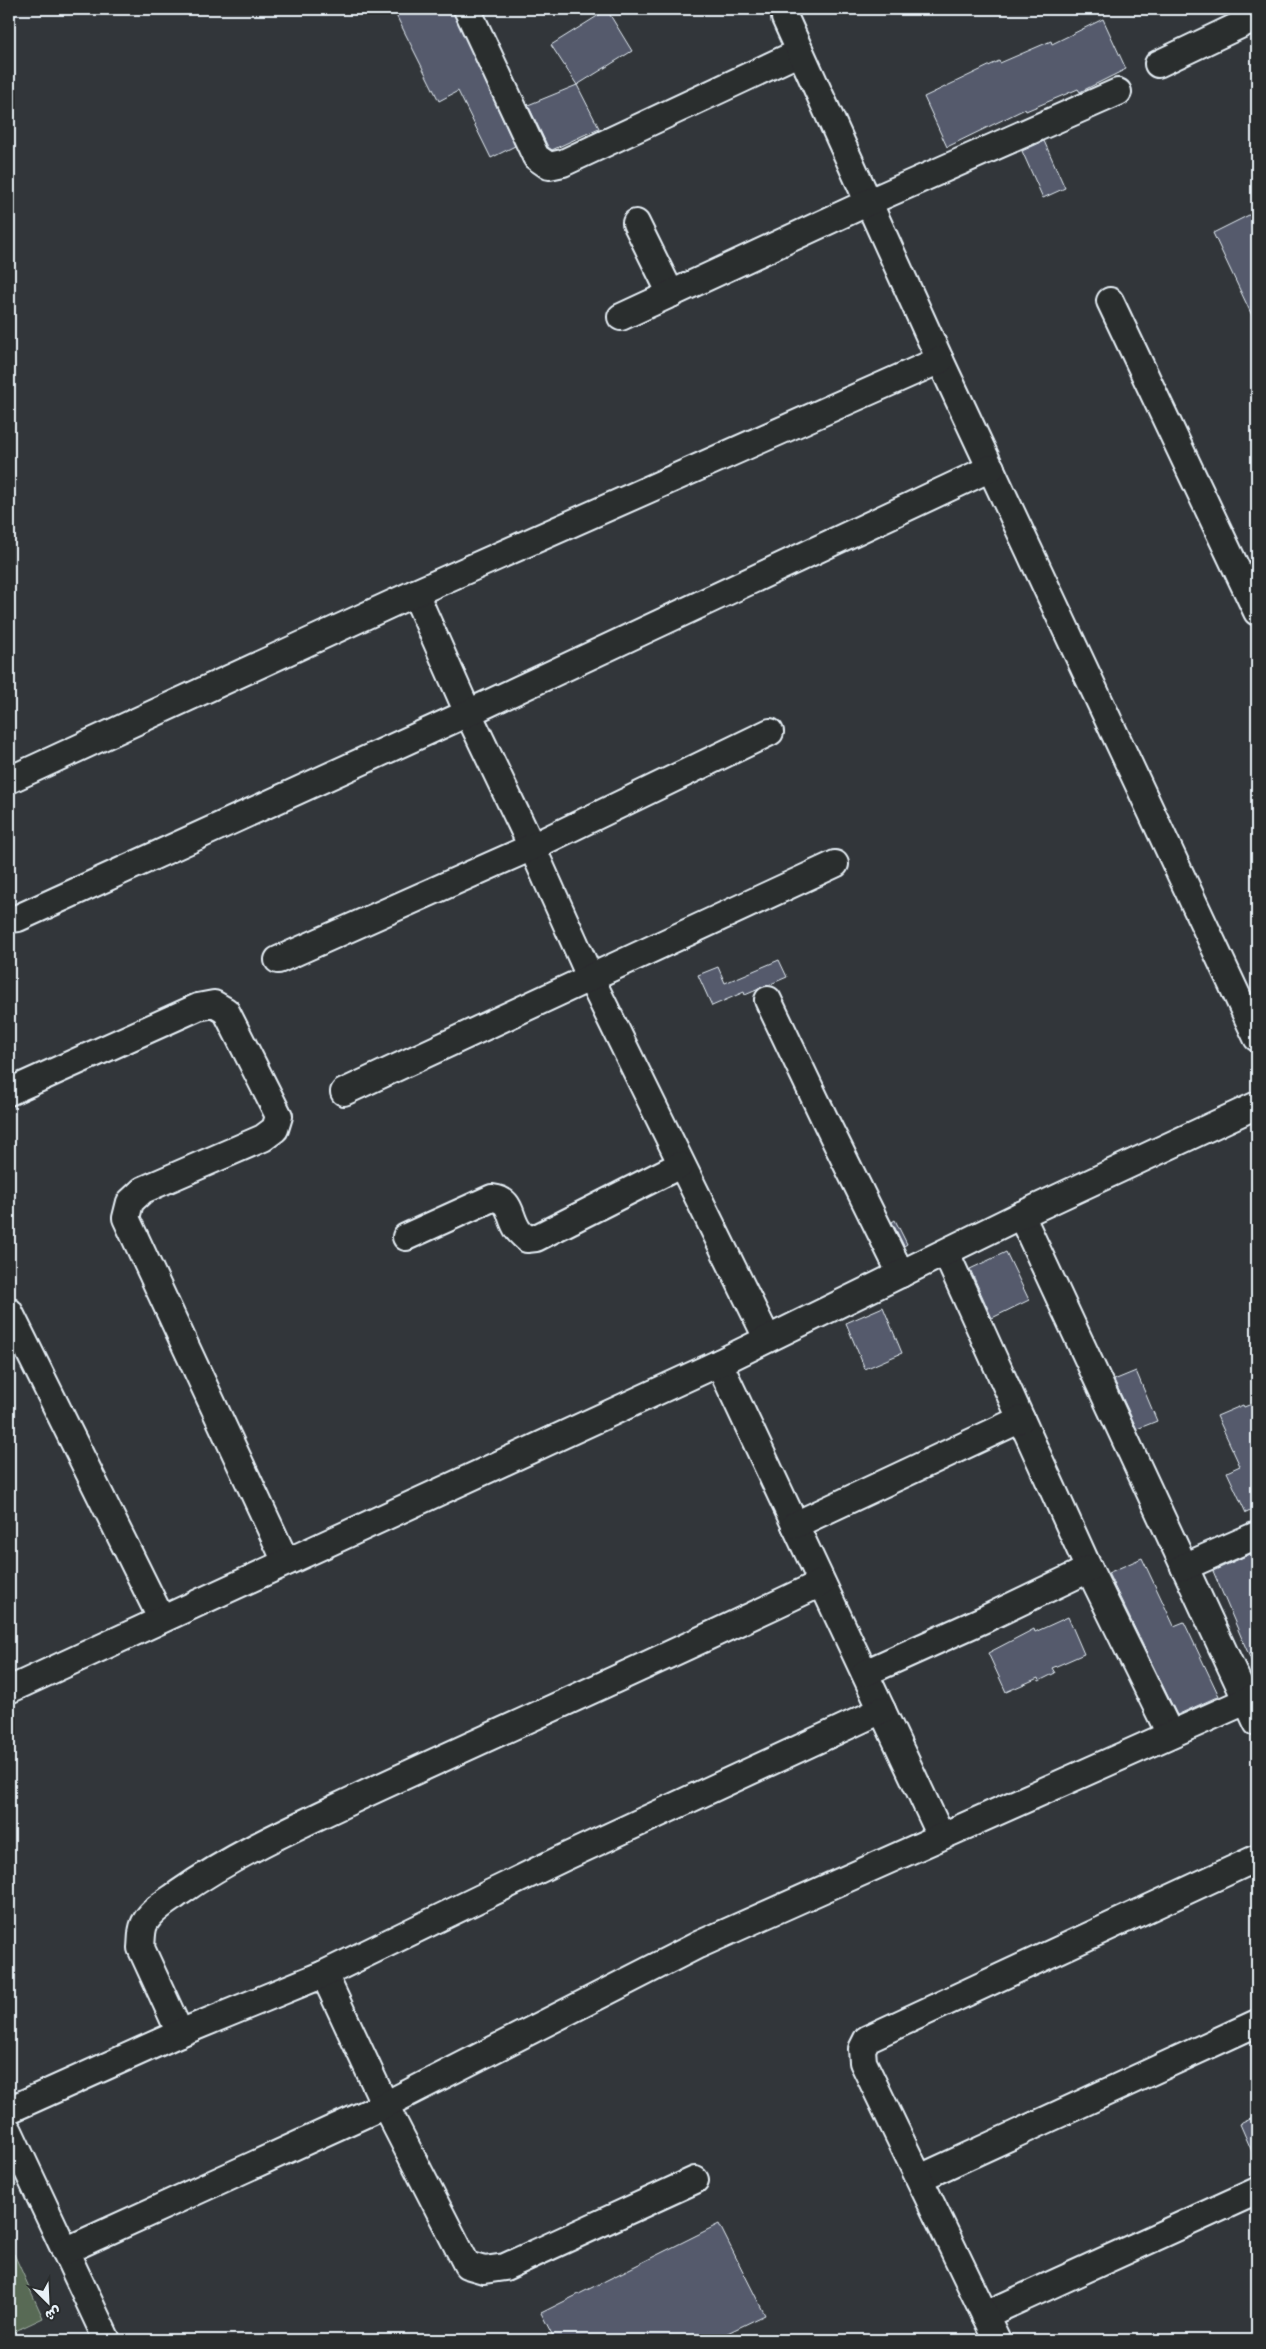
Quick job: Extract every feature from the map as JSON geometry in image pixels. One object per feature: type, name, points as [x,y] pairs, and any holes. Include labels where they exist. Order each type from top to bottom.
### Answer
[{"type":"street","points":[[467,9],[536,157],[549,166],[563,163],[800,52]]},
{"type":"street","points":[[785,9],[785,18],[800,52],[940,360],[1257,1038]]},
{"type":"street","points":[[1158,64],[1257,17]]},
{"type":"street","points":[[621,317],[869,202],[1118,92]]},
{"type":"street","points":[[636,223],[670,294]]},
{"type":"street","points":[[1110,301],[1257,612]]},
{"type":"street","points":[[9,780],[415,593],[940,360]]},
{"type":"street","points":[[9,919],[18,918],[468,713],[991,468]]},
{"type":"street","points":[[415,593],[468,713],[532,847],[591,979],[680,1164],[767,1338]]},
{"type":"street","points":[[278,960],[532,847],[770,732]]},
{"type":"street","points":[[344,1092],[591,979],[835,864]]},
{"type":"street","points":[[768,1000],[901,1274]]},
{"type":"street","points":[[9,1092],[198,1007],[214,1004],[226,1011],[278,1116],[275,1129],[264,1138],[143,1190],[130,1202],[126,1218],[286,1562]]},
{"type":"street","points":[[9,1690],[161,1618],[719,1363],[1021,1215],[1257,1105]]},
{"type":"street","points":[[406,1237],[492,1198],[500,1199],[506,1203],[518,1230],[527,1239],[536,1238],[680,1164]]},
{"type":"street","points":[[65,2251],[385,2105],[698,1945],[1170,1734],[1254,1707],[1184,1567],[1021,1215]]},
{"type":"street","points":[[946,1253],[1089,1569],[1170,1734]]},
{"type":"street","points":[[9,1311],[161,1618]]},
{"type":"street","points":[[719,1363],[941,1836]]},
{"type":"street","points":[[795,1525],[1020,1419]]},
{"type":"street","points":[[1184,1567],[1257,1535]]},
{"type":"street","points":[[865,1673],[1089,1569]]},
{"type":"street","points":[[180,2033],[141,1948],[142,1936],[145,1921],[155,1911],[205,1874],[246,1850],[550,1707],[694,1644],[821,1583]]},
{"type":"street","points":[[9,2110],[180,2033],[324,1974],[563,1858],[882,1710]]},
{"type":"street","points":[[997,2340],[863,2062],[862,2049],[867,2039],[1257,1858]]},
{"type":"street","points":[[324,1974],[385,2105],[467,2265],[484,2270],[505,2267],[695,2180]]},
{"type":"street","points":[[920,2178],[1257,2023]]},
{"type":"street","points":[[9,2131],[107,2340]]},
{"type":"street","points":[[985,2315],[1257,2191]]},
{"type":"green space","points":[[14,2254],[43,2318],[9,2334],[9,2256]]},
{"type":"building","points":[[393,9],[452,9],[515,146],[491,158],[458,91],[439,101]]},
{"type":"building","points":[[607,10],[632,51],[577,85],[551,45]]},
{"type":"building","points":[[1103,19],[1126,69],[1080,92],[1078,89],[1026,111],[1025,109],[947,147],[924,97],[999,61],[1000,63],[1051,41],[1052,44]]},
{"type":"building","points":[[577,85],[599,128],[552,150],[548,147],[528,105]]},
{"type":"building","points":[[1044,141],[1065,188],[1043,198],[1022,151]]},
{"type":"building","points":[[1257,211],[1257,326],[1213,233]]},
{"type":"building","points":[[779,960],[787,977],[745,995],[744,992],[712,1006],[698,975],[718,967],[725,983]]},
{"type":"building","points":[[895,1220],[907,1244],[904,1246],[892,1222]]},
{"type":"building","points":[[1006,1252],[1029,1300],[992,1318],[970,1269]]},
{"type":"building","points":[[883,1307],[902,1353],[865,1369],[846,1323]]},
{"type":"building","points":[[1136,1371],[1157,1421],[1137,1429],[1114,1380]]},
{"type":"building","points":[[1257,1402],[1257,1508],[1246,1513],[1227,1472],[1240,1466],[1217,1416],[1243,1405],[1244,1407]]},
{"type":"building","points":[[1257,1551],[1257,1674],[1213,1571]]},
{"type":"building","points":[[1142,1558],[1174,1626],[1184,1622],[1219,1696],[1177,1715],[1108,1573]]},
{"type":"building","points":[[1068,1617],[1084,1654],[1052,1668],[1055,1673],[1039,1681],[1038,1678],[1006,1692],[988,1653],[1034,1629],[1035,1632]]},
{"type":"building","points":[[1257,2116],[1257,2163],[1240,2124]]},
{"type":"building","points":[[719,2224],[765,2315],[713,2340],[555,2340],[541,2313]]}]
